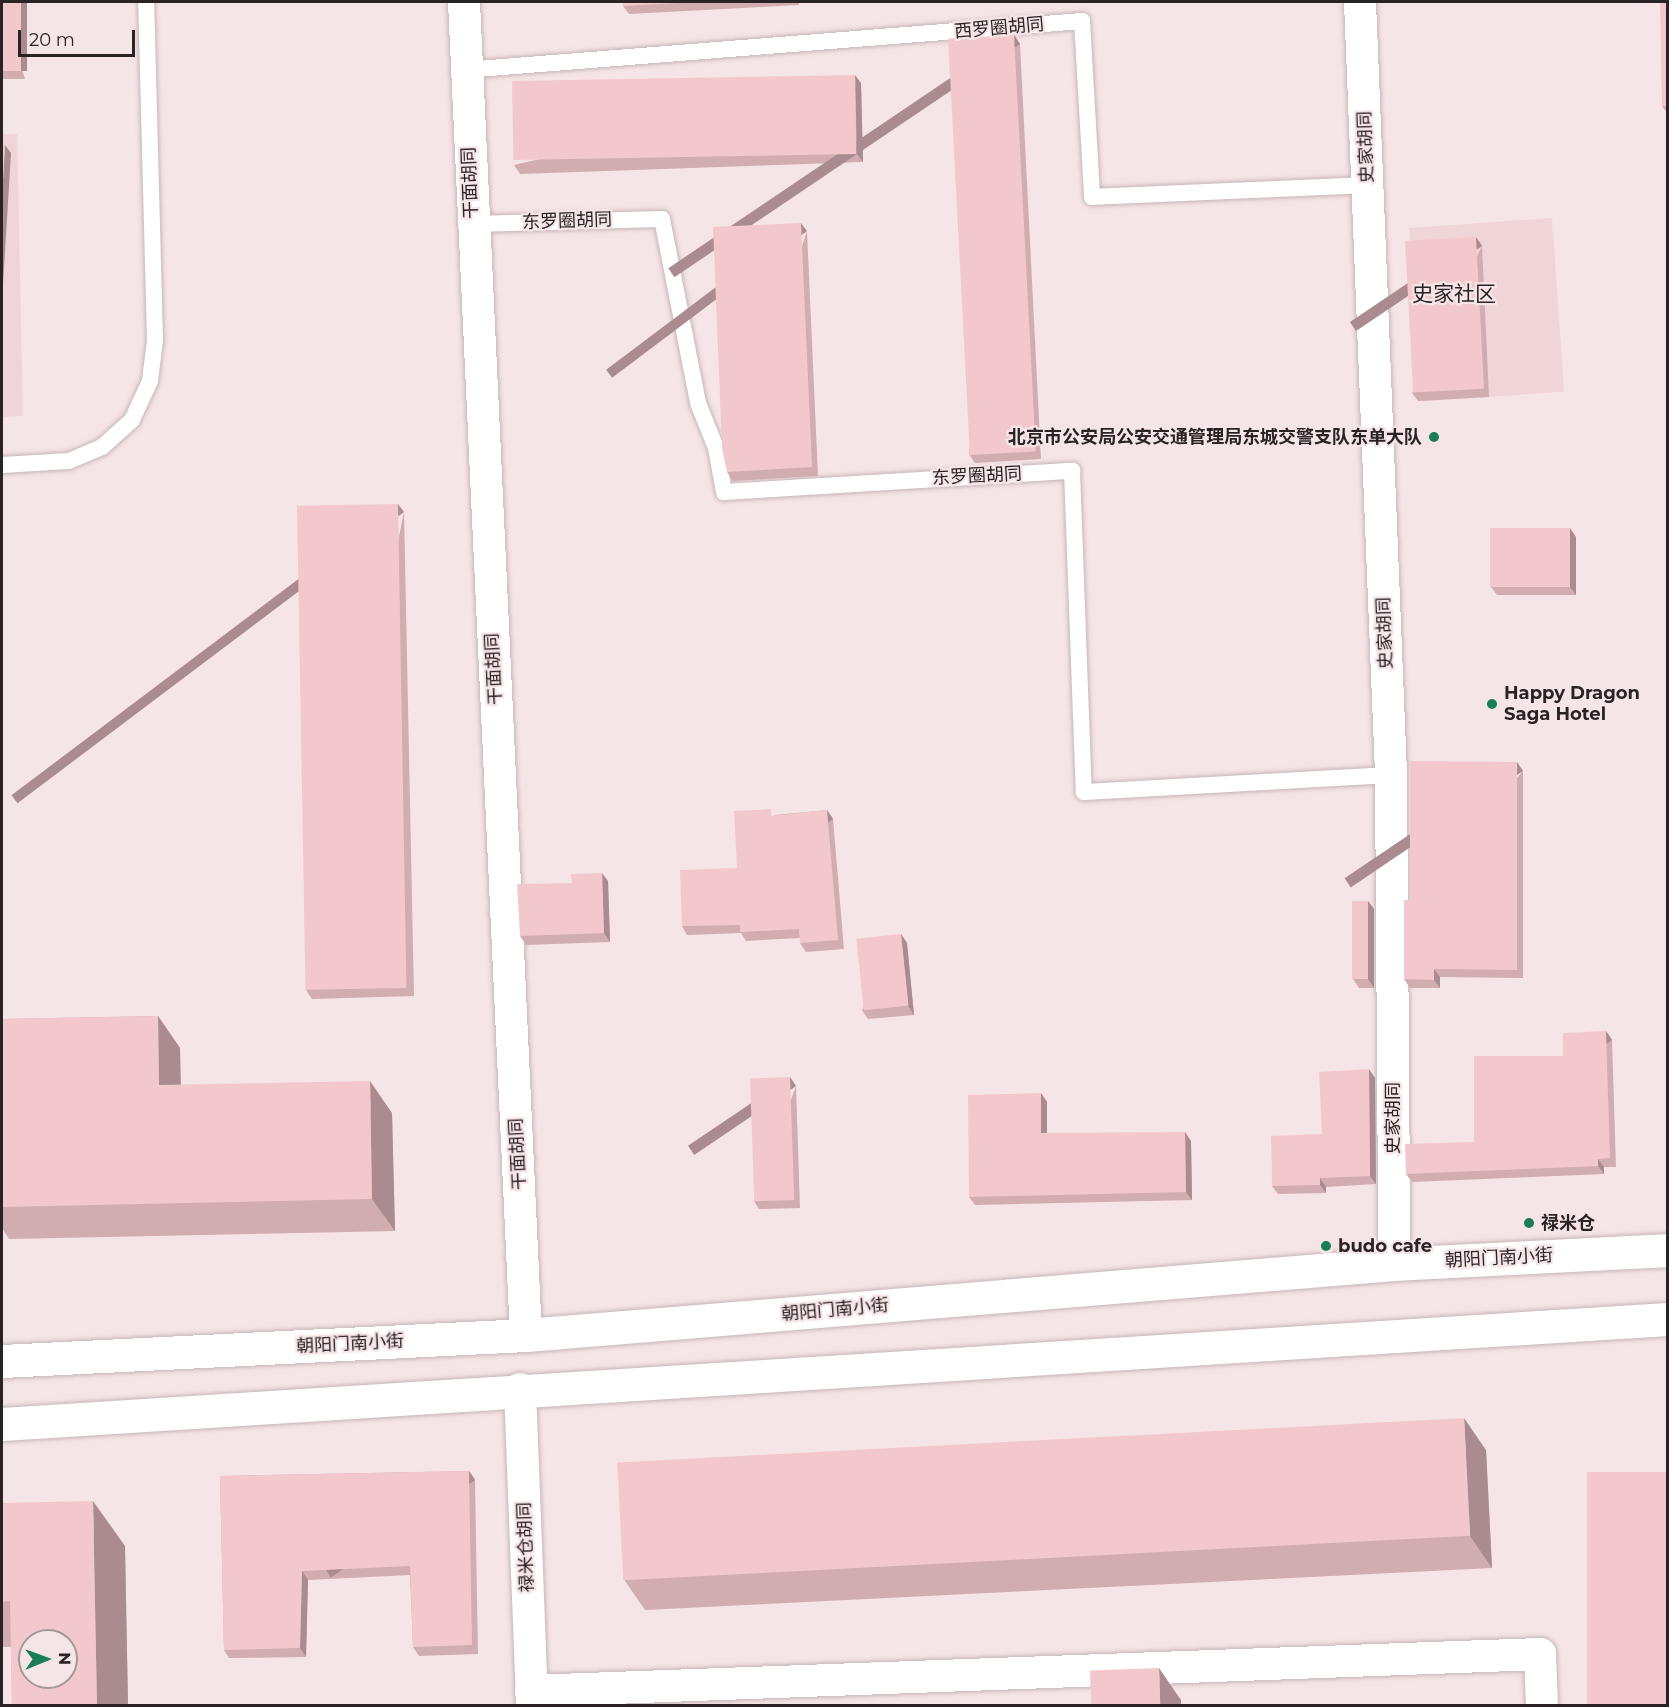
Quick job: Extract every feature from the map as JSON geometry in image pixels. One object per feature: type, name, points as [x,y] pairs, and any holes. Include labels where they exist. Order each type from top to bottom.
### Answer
[{"type":"main road","name":"朝阳门南小街","points":[[2,1361],[526,1335],[1394,1264],[1668,1250]]},
{"type":"main road","points":[[2,1424],[520,1389],[1668,1319]]},
{"type":"street","name":"干面胡同","points":[[464,2],[472,224],[526,1335]]},
{"type":"street","name":"史家胡同","points":[[1360,2],[1391,775],[1394,1264]]},
{"type":"street","name":"禄米仓胡同","points":[[520,1389],[532,1698]]},
{"type":"street","points":[[532,1698],[1540,1654],[1542,1706]]},
{"type":"lane","points":[[2,465],[69,461],[102,447],[132,420],[150,381],[155,340],[146,2]]},
{"type":"lane","name":"西罗圈胡同","points":[[465,70],[1082,21],[1092,197],[1367,185]]},
{"type":"lane","name":"东罗圈胡同","points":[[472,224],[662,219],[698,403],[716,448],[724,492],[1072,471],[1084,792],[1391,775]]},
{"type":"shaded area","points":[[2,134],[17,134],[23,416],[2,417]]},
{"type":"shaded area","points":[[1552,218],[1564,392],[1421,402],[1409,228]]},
{"type":"building","points":[[2,2],[21,2],[21,71],[2,71]]},
{"type":"building","points":[[623,2],[696,2],[623,6]]},
{"type":"building","points":[[1660,2],[1668,2],[1668,106],[1662,106]]},
{"type":"building","points":[[1014,35],[1036,451],[970,455],[948,38]]},
{"type":"building","points":[[855,75],[856,154],[513,160],[512,81]]},
{"type":"building","points":[[2,145],[5,145],[2,196]]},
{"type":"building","points":[[801,223],[812,467],[727,472],[722,448],[713,227]]},
{"type":"building","points":[[1476,237],[1484,389],[1413,393],[1405,241]]},
{"type":"building","points":[[398,504],[406,988],[305,990],[297,506]]},
{"type":"building","points":[[1490,528],[1570,528],[1570,587],[1490,587]]},
{"type":"building","points":[[1410,761],[1517,762],[1517,970],[1434,969],[1434,980],[1404,979],[1404,900],[1410,900]]},
{"type":"building","points":[[771,809],[771,816],[827,810],[838,940],[800,943],[799,929],[740,932],[740,925],[682,926],[680,870],[737,868],[734,811]]},
{"type":"building","points":[[602,873],[604,933],[520,936],[517,884],[572,883],[571,874]]},
{"type":"building","points":[[1352,901],[1368,901],[1368,979],[1352,979]]},
{"type":"building","points":[[901,934],[909,1006],[864,1010],[856,939]]},
{"type":"building","points":[[158,1016],[159,1085],[370,1081],[372,1199],[2,1207],[2,1019]]},
{"type":"building","points":[[1606,1031],[1610,1158],[1598,1159],[1598,1166],[1406,1174],[1405,1144],[1474,1142],[1474,1056],[1563,1056],[1563,1033]]},
{"type":"building","points":[[1369,1069],[1370,1176],[1320,1178],[1320,1185],[1272,1186],[1271,1136],[1322,1134],[1319,1072]]},
{"type":"building","points":[[790,1077],[794,1200],[754,1201],[750,1078]]},
{"type":"building","points":[[1041,1093],[1041,1133],[1185,1132],[1186,1192],[969,1197],[968,1095]]},
{"type":"building","points":[[1464,1418],[1470,1536],[623,1580],[617,1462]]},
{"type":"building","points":[[469,1471],[472,1645],[413,1647],[410,1566],[302,1571],[300,1648],[224,1650],[220,1476]]},
{"type":"building","points":[[1587,1472],[1668,1472],[1668,1706],[1587,1706]]},
{"type":"building","points":[[93,1501],[97,1706],[12,1706],[10,1601],[2,1602],[2,1503]]},
{"type":"building","points":[[1159,1668],[1160,1706],[1091,1706],[1090,1670]]},
{"type":"place","name":"北京市公安局公安交通管理局东城交警支队东单大队","points":[[1434,437]]},
{"type":"place","name":"Happy Dragon Saga Hotel","points":[[1492,704]]},
{"type":"place","name":"禄米仓","points":[[1529,1223]]},
{"type":"place","name":"budo cafe","points":[[1326,1246]]},
{"type":"district","name":"史家社区","points":[[1454,294]]}]
